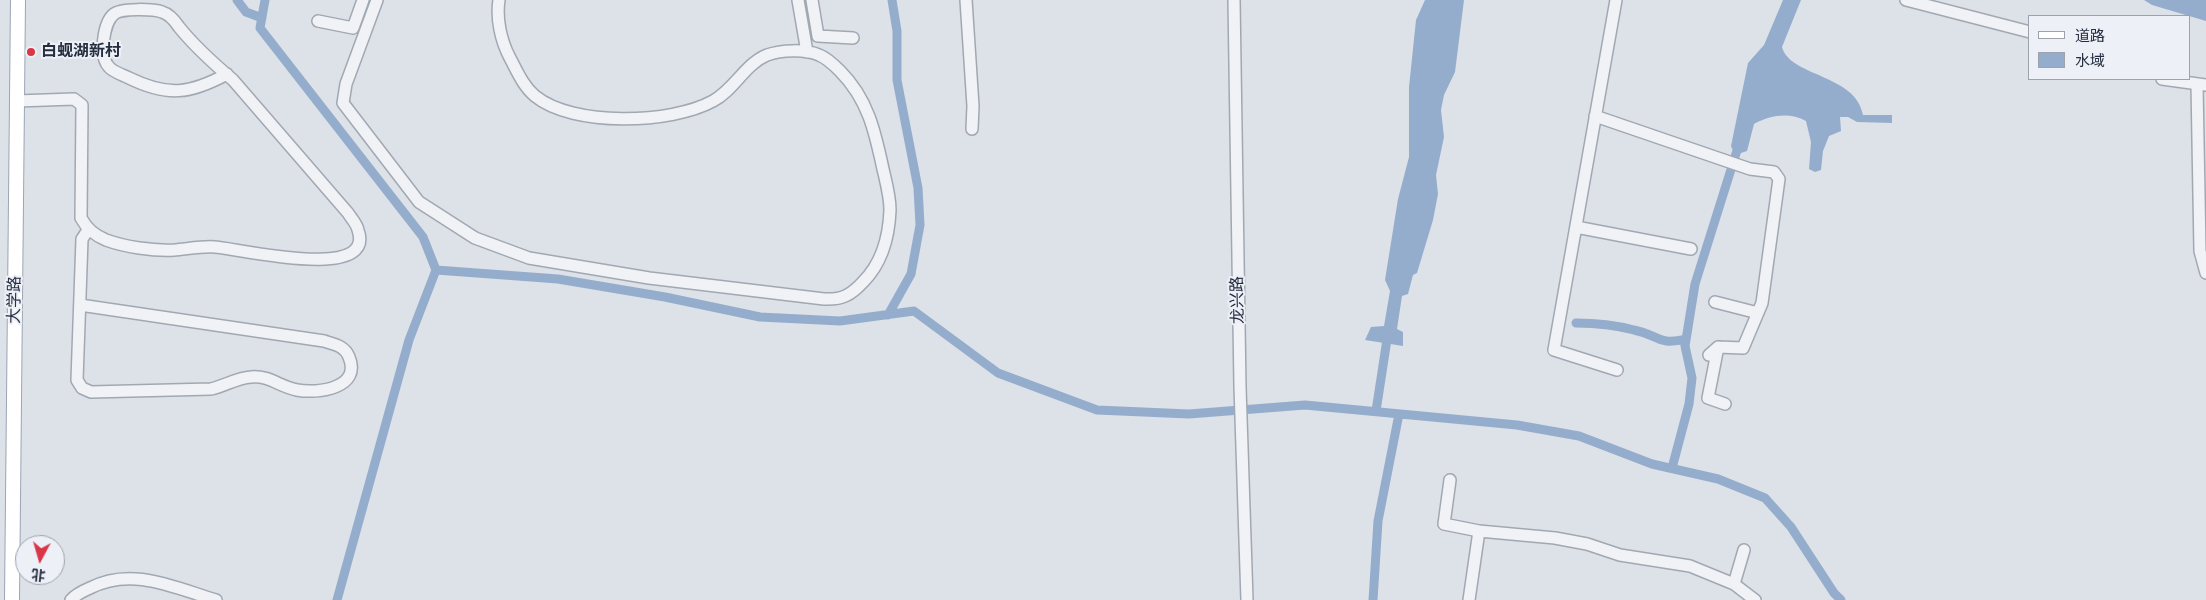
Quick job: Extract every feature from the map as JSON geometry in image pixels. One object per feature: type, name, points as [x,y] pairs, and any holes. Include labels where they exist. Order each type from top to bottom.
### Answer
[{"type":"main road","name":"大学路","points":[[12,600],[18,0]]},
{"type":"street","points":[[318,21],[353,28],[363,0]]},
{"type":"street","points":[[377,0],[346,84],[343,103],[419,202],[475,238],[529,258],[678,282],[835,300],[851,294],[879,262],[887,230],[890,201],[874,128],[860,96],[830,62],[820,55],[807,52],[782,52],[768,55],[755,62],[728,91],[713,102],[694,108],[656,118],[590,116],[574,113],[546,102],[535,96],[524,84],[507,52],[503,40],[498,18],[500,0]]},
{"type":"street","points":[[798,0],[807,52]]},
{"type":"street","points":[[812,0],[818,36],[853,38]]},
{"type":"street","points":[[966,0],[974,106],[972,129]]},
{"type":"street","name":"龙兴路","points":[[1234,0],[1240,387],[1247,600]]},
{"type":"street","points":[[1616,0],[1554,350],[1617,370]]},
{"type":"street","points":[[1906,0],[1937,4],[2028,31]]},
{"type":"street","points":[[17,101],[74,99],[82,105],[81,218],[88,230],[106,240],[134,246],[171,250],[215,247],[298,260],[346,256],[356,248],[360,239],[358,230],[348,213],[227,74],[197,49],[174,20],[163,12],[123,10],[114,13],[109,19],[102,49],[104,59],[110,68],[138,82],[174,92],[188,90],[227,74]]},
{"type":"street","points":[[2168,80],[2201,85],[2202,203],[2200,251],[2206,273]]},
{"type":"street","points":[[1595,116],[1750,169],[1774,172],[1780,179],[1762,303],[1742,348],[1713,351],[1708,398],[1725,404]]},
{"type":"street","points":[[1576,226],[1691,249]]},
{"type":"street","points":[[80,305],[324,341],[342,347],[349,356],[351,369],[348,378],[341,386],[311,392],[295,390],[267,377],[251,376],[236,379],[224,386],[211,390],[91,392],[82,388],[77,380],[82,239],[88,230]]},
{"type":"street","points":[[1715,302],[1758,313]]},
{"type":"street","points":[[1450,480],[1444,524],[1479,531],[1555,538],[1587,544],[1620,555],[1690,566],[1734,584],[1756,600]]},
{"type":"street","points":[[1470,600],[1479,531]]},
{"type":"street","points":[[1734,584],[1744,550]]},
{"type":"street","points":[[71,600],[94,586],[110,580],[128,578],[151,579],[216,600]]},
{"type":"water","points":[[1425,0],[1464,0],[1455,72],[1444,95],[1441,110],[1444,137],[1436,175],[1438,194],[1433,220],[1417,273],[1413,275],[1408,294],[1402,296],[1397,329],[1403,332],[1403,346],[1365,340],[1371,327],[1384,326],[1390,291],[1385,280],[1398,199],[1409,157],[1409,87],[1416,20]]},
{"type":"water","points":[[1783,0],[1801,0],[1782,47],[1787,57],[1797,65],[1849,91],[1858,102],[1863,115],[1892,115],[1892,123],[1857,122],[1848,117],[1840,117],[1841,131],[1829,136],[1823,151],[1821,170],[1815,172],[1809,169],[1811,142],[1806,121],[1800,118],[1780,116],[1760,121],[1754,124],[1747,151],[1735,155],[1731,146],[1748,63],[1764,45]]},
{"type":"water","points":[[2144,0],[2206,0],[2206,21],[2191,15],[2152,5]]},
{"type":"waterway","points":[[237,0],[246,12],[262,18]]},
{"type":"waterway","points":[[265,0],[260,28],[423,237],[436,270],[409,340],[337,600]]},
{"type":"waterway","points":[[888,315],[911,274],[920,225],[918,188],[897,80],[897,31],[892,0]]},
{"type":"waterway","points":[[1672,468],[1689,404],[1692,378],[1685,346],[1695,284],[1739,144]]},
{"type":"waterway","points":[[436,270],[558,279],[665,297],[760,317],[840,321],[914,311],[998,373],[1097,410],[1189,414],[1305,405],[1517,425],[1579,436],[1652,464],[1718,479],[1765,498],[1791,527],[1834,593],[1841,600]]},
{"type":"waterway","points":[[1576,323],[1620,327],[1642,332],[1664,341],[1686,339]]},
{"type":"waterway","points":[[1376,411],[1388,333]]},
{"type":"waterway","points":[[1373,600],[1378,521],[1399,414]]},
{"type":"place","name":"白蚬湖新村","points":[[31,52]]}]
